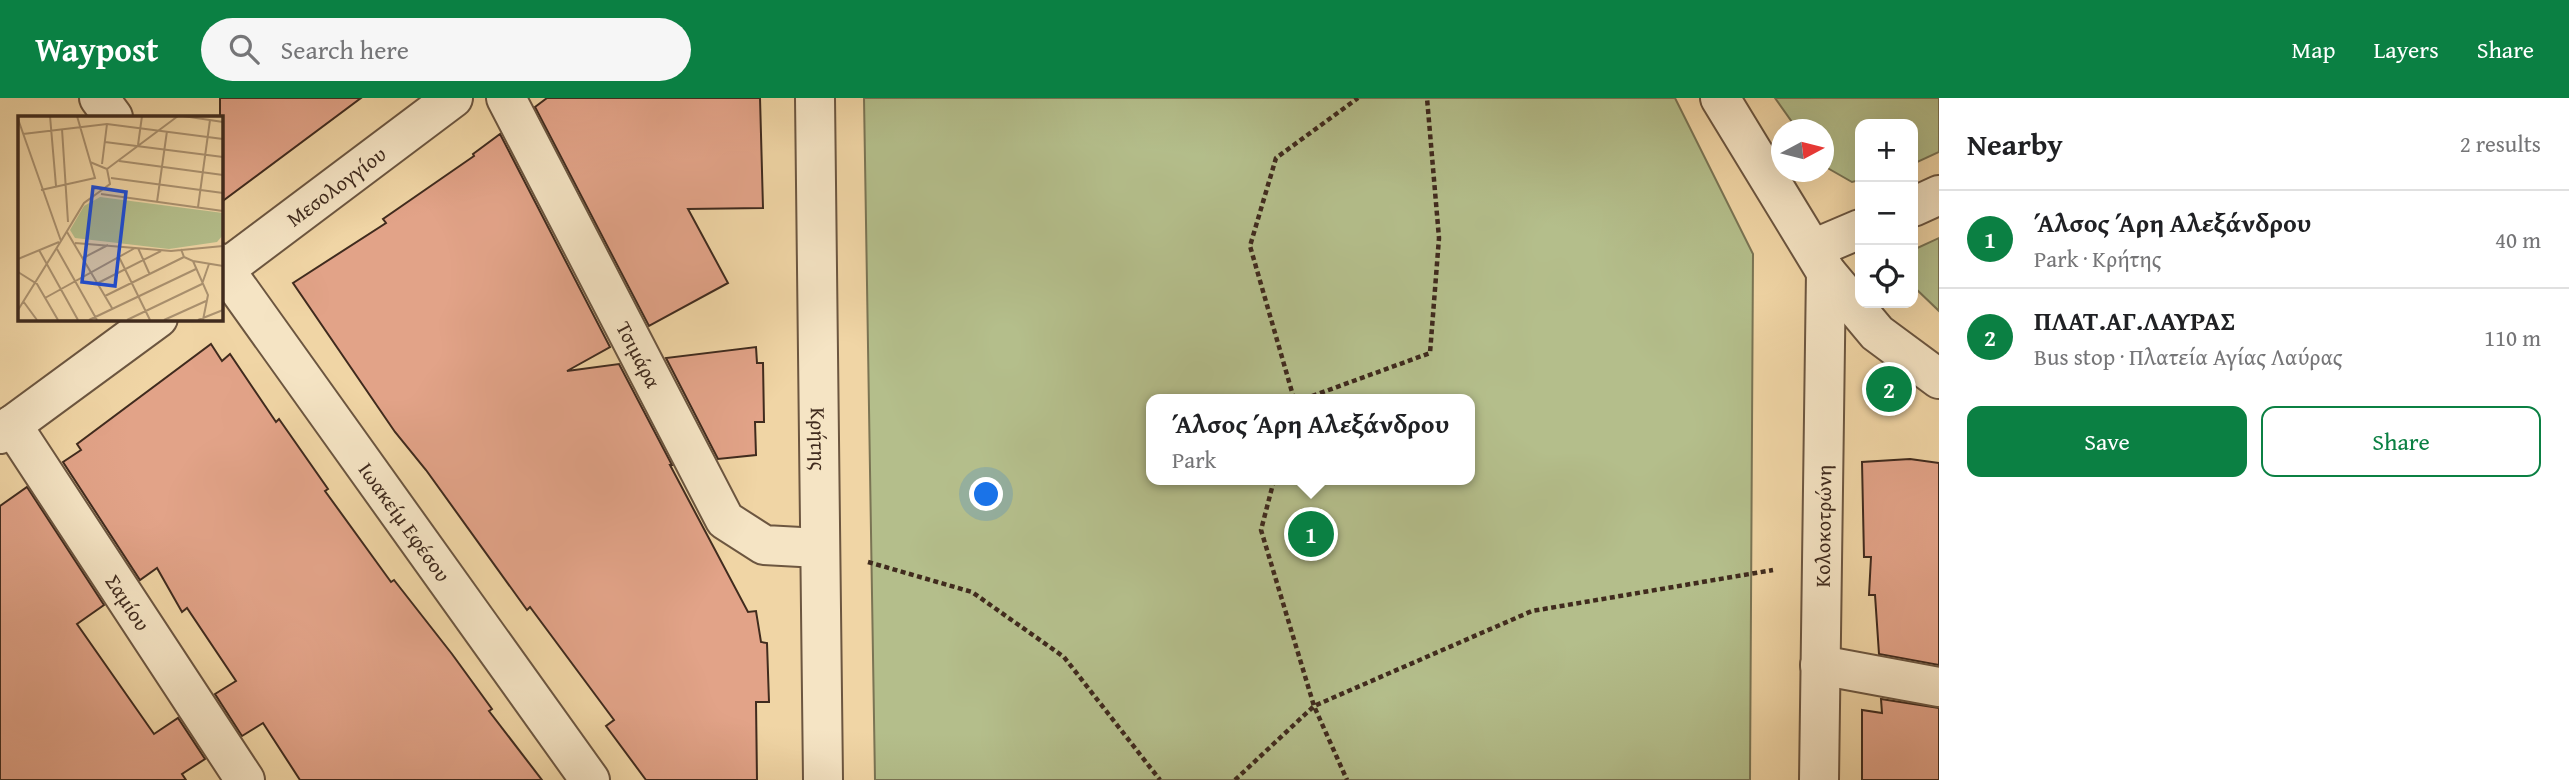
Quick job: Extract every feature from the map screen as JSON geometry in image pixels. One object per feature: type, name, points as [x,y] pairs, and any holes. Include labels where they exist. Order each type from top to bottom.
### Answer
[{"type":"street","points":[[99,98],[112,116]]},
{"type":"street","name":"Μεσολογγίου","points":[[222,269],[453,98]]},
{"type":"street","name":"Τσιμάρα","points":[[506,98],[725,520],[764,545],[819,548]]},
{"type":"street","name":"Κρήτης","points":[[815,98],[823,780]]},
{"type":"street","points":[[1720,98],[1820,261],[1877,333],[1939,379]]},
{"type":"street","points":[[1918,205],[1939,195]]},
{"type":"street","points":[[1820,261],[1855,233]]},
{"type":"street","name":"Κολοκοτρώνη","points":[[1819,780],[1823,562],[1820,261]]},
{"type":"street","name":"Ιωακείμ Εφέσου","points":[[222,269],[590,780]]},
{"type":"street","points":[[6,430],[156,320]]},
{"type":"street","name":"Σαμίου","points":[[6,430],[245,780]]},
{"type":"street","points":[[1821,665],[1939,687]]},
{"type":"path","points":[[1293,394],[1250,246],[1276,158],[1358,98]]},
{"type":"path","points":[[1318,394],[1430,353],[1439,238],[1427,98]]},
{"type":"path","points":[[1273,485],[1261,530],[1314,706],[1348,780]]},
{"type":"path","points":[[819,548],[972,592],[1064,657],[1160,780]]},
{"type":"path","points":[[1235,780],[1314,706],[1532,611],[1823,562]]},
{"type":"green space","points":[[864,98],[1675,98],[1753,254],[1750,780],[875,780]]},
{"type":"green space","points":[[1775,98],[1939,98],[1939,152],[1918,162],[1918,119],[1855,119],[1855,181],[1852,182],[1834,172],[1834,119],[1790,119]]},
{"type":"green space","points":[[1939,238],[1939,311],[1918,291],[1918,248]]},
{"type":"building","points":[[220,98],[361,98],[222,202]]},
{"type":"building","points":[[547,98],[760,98],[763,208],[688,209],[728,283],[649,326],[535,107]]},
{"type":"building","points":[[500,134],[610,347],[567,371],[619,364],[748,612],[756,611],[761,642],[767,643],[769,702],[756,702],[757,780],[646,780],[606,726],[614,720],[530,607],[527,610],[426,470],[395,432],[293,283],[386,223],[383,219],[474,156],[473,154]]},
{"type":"building","points":[[211,344],[222,361],[230,354],[276,422],[279,419],[328,489],[325,491],[391,582],[394,580],[452,654],[492,709],[489,711],[542,780],[300,780],[263,723],[242,736],[215,694],[236,681],[187,608],[182,612],[157,568],[140,580],[63,462],[81,450],[77,444]]},
{"type":"building","points":[[756,347],[757,363],[763,363],[764,422],[755,422],[756,455],[718,459],[666,358]]},
{"type":"building","points":[[1910,459],[1939,463],[1939,665],[1879,654],[1875,595],[1869,595],[1871,557],[1864,557],[1862,462]]},
{"type":"building","points":[[27,487],[104,605],[77,624],[154,734],[178,718],[205,759],[182,774],[186,780],[0,780],[0,506]]},
{"type":"building","points":[[1881,699],[1939,708],[1939,780],[1862,780],[1862,710],[1882,713]]},
{"type":"place","name":"ΠΛΑΤ.ΑΓ.ΛΑΥΡΑΣ","points":[[1889,389]]},
{"type":"place","name":"Άλσος Άρη Αλεξάνδρου","points":[[1311,534]]}]
